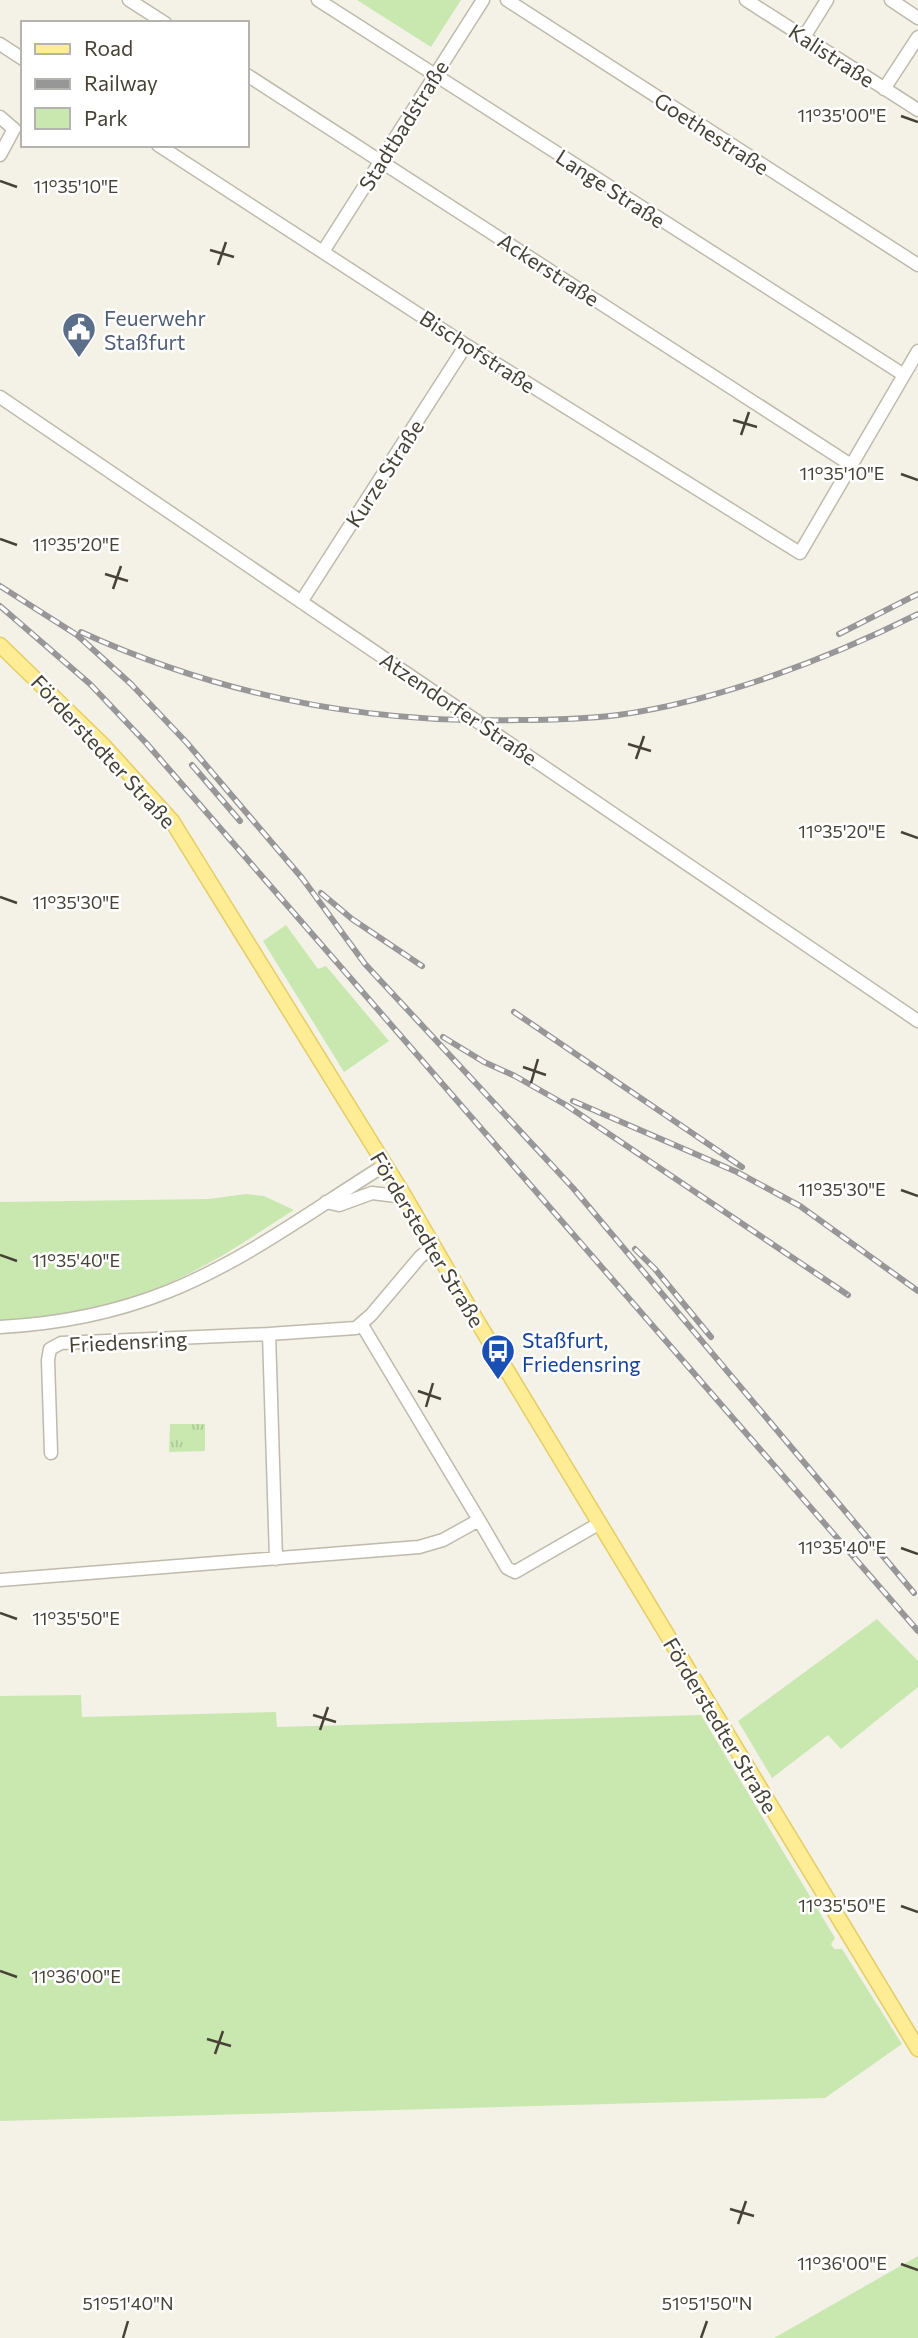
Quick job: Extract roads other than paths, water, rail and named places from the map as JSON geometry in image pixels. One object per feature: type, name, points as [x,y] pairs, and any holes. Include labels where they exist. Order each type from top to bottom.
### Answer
[{"type":"main road","name":"Förderstedter Straße","points":[[0,645],[103,745],[172,821],[405,1197],[918,2049]]},
{"type":"street","points":[[129,0],[162,21]]},
{"type":"street","name":"Lange Straße","points":[[318,0],[904,375]]},
{"type":"street","name":"Stadtbadstraße","points":[[324,250],[483,0]]},
{"type":"street","name":"Goethestraße","points":[[507,0],[918,265]]},
{"type":"street","name":"Kalistraße","points":[[746,0],[918,110]]},
{"type":"street","points":[[804,37],[827,0]]},
{"type":"street","points":[[891,0],[918,18]]},
{"type":"street","points":[[884,89],[918,37]]},
{"type":"street","points":[[0,44],[21,58]]},
{"type":"street","name":"Ackerstraße","points":[[248,76],[851,465]]},
{"type":"street","points":[[0,117],[15,129],[0,155]]},
{"type":"street","name":"Bischofstraße","points":[[162,147],[466,345],[800,553],[851,465]]},
{"type":"street","name":"Kurze Straße","points":[[301,602],[466,345]]},
{"type":"street","points":[[851,465],[918,351]]},
{"type":"street","name":"Atzendorfer Straße","points":[[0,397],[918,1021]]},
{"type":"street","points":[[0,1327],[90,1316],[159,1295],[234,1259],[385,1166]]},
{"type":"street","points":[[327,1202],[339,1205],[372,1193],[405,1197]]},
{"type":"street","points":[[434,1246],[420,1257],[362,1325],[507,1568],[515,1572],[523,1570],[600,1523]]},
{"type":"street","name":"Friedensring","points":[[51,1453],[47,1360],[50,1349],[61,1343],[269,1334],[356,1328],[362,1325]]},
{"type":"street","points":[[269,1334],[276,1559]]},
{"type":"street","points":[[0,1580],[419,1546],[443,1540],[479,1520]]},
{"type":"railway","points":[[0,586],[77,635],[131,684],[187,743],[302,878],[365,964],[573,1188],[914,1593]]},
{"type":"railway","points":[[839,634],[918,594]]},
{"type":"railway","points":[[0,606],[90,684],[147,744],[918,1631]]},
{"type":"railway","points":[[81,632],[186,673],[294,701],[405,717],[543,720],[618,715],[694,700],[733,689],[810,662],[918,614]]},
{"type":"railway","points":[[192,765],[240,821]]},
{"type":"railway","points":[[321,893],[352,919],[422,966]]},
{"type":"railway","points":[[514,1012],[742,1167]]},
{"type":"railway","points":[[443,1037],[566,1105],[848,1295]]},
{"type":"railway","points":[[573,1101],[737,1172],[800,1206],[918,1291]]},
{"type":"railway","points":[[635,1249],[711,1337]]},
{"type":"place","name":"Feuerwehr Staßfurt","points":[[79,359]]},
{"type":"place","name":"Staßfurt, Friedensring","points":[[498,1381]]}]
